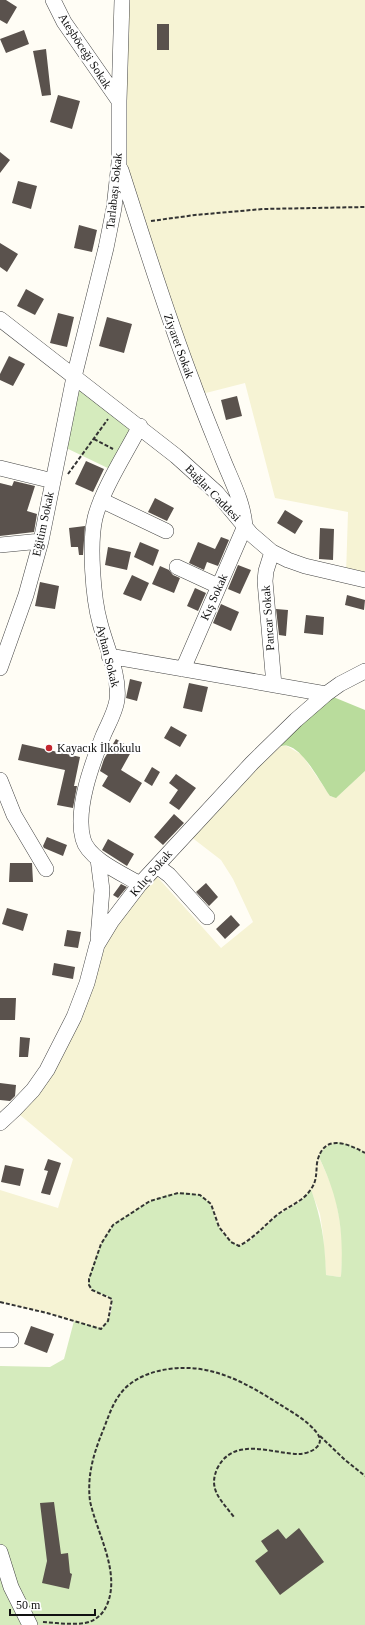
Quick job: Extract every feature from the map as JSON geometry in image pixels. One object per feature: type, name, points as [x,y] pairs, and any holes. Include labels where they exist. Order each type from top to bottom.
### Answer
[{"type":"street","name":"Ateşböceği Sokak","points":[[53,0],[64,22],[119,101]]},
{"type":"street","name":"Tarlabaşı Sokak","points":[[74,377],[106,248],[114,208],[119,163],[122,0]]},
{"type":"street","name":"Ziyaret Sokak","points":[[119,163],[178,345],[243,508],[245,526]]},
{"type":"street","name":"Bağlar Caddesi","points":[[0,319],[140,426],[195,473],[217,493],[245,526],[272,552],[304,566],[365,580]]},
{"type":"street","name":"Eğitim Sokak","points":[[0,668],[26,595],[41,541],[74,377]]},
{"type":"street","name":"Ayhan Sokak","points":[[140,426],[101,500],[94,527],[93,562],[96,606],[115,676],[117,698],[115,709],[93,761],[81,816],[83,840],[91,853],[98,859],[140,884]]},
{"type":"street","points":[[0,468],[54,476]]},
{"type":"street","points":[[101,500],[166,531]]},
{"type":"street","name":"Kış Sokak","points":[[182,669],[245,526]]},
{"type":"street","points":[[0,545],[41,541]]},
{"type":"street","name":"Pancar Sokak","points":[[272,552],[266,571],[265,581],[274,685]]},
{"type":"street","points":[[177,567],[218,586]]},
{"type":"street","points":[[109,656],[326,694]]},
{"type":"street","name":"Kılıç Sokak","points":[[0,1123],[32,1090],[47,1070],[62,1042],[84,994],[97,945],[111,922],[140,884],[252,763],[296,720],[340,684],[365,671]]},
{"type":"street","points":[[0,780],[14,815],[46,869]]},
{"type":"street","points":[[97,945],[102,890],[98,859]]},
{"type":"street","points":[[157,866],[169,875],[207,917]]},
{"type":"street","points":[[0,1552],[11,1587],[29,1623]]},
{"type":"path","points":[[138,223],[195,215],[263,209],[365,207]]},
{"type":"path","points":[[54,476],[66,476],[116,409]]},
{"type":"path","points":[[94,439],[125,455]]},
{"type":"path","points":[[0,1302],[101,1328],[108,1321],[112,1299],[92,1290],[89,1285],[89,1279],[101,1244],[112,1225],[134,1210],[150,1201],[178,1192],[200,1195],[210,1204],[219,1227],[232,1242],[239,1246],[251,1240],[278,1215],[301,1201],[311,1189],[317,1178],[317,1163],[320,1152],[330,1144],[338,1142],[350,1145],[365,1153]]},
{"type":"path","points":[[29,1623],[86,1623],[96,1619],[102,1614],[112,1594],[113,1582],[107,1556],[93,1516],[90,1501],[89,1489],[91,1466],[97,1446],[119,1395],[129,1384],[155,1371],[180,1367],[215,1372],[234,1378],[255,1389],[303,1420],[345,1460],[365,1476]]},
{"type":"path","points":[[234,1517],[218,1495],[213,1481],[220,1464],[226,1456],[236,1451],[252,1448],[297,1454],[309,1453],[318,1446],[320,1442],[319,1435]]},
{"type":"shaded area","points":[[122,0],[365,0],[365,580],[346,575],[348,512],[275,498],[245,383],[198,395],[119,163]]},
{"type":"shaded area","points":[[282,746],[287,746],[302,755],[331,797],[337,797],[365,771],[365,1153],[350,1145],[319,1157],[334,1191],[339,1216],[343,1245],[341,1276],[326,1275],[320,1214],[311,1190],[301,1201],[278,1215],[251,1240],[239,1246],[231,1242],[219,1227],[210,1204],[94,1262],[89,1279],[89,1285],[92,1290],[112,1299],[108,1321],[101,1329],[47,1313],[0,1302],[0,1190],[58,1208],[73,1159],[14,1110],[47,1070],[97,945],[152,871],[221,948],[253,922],[233,879],[221,860],[186,833],[267,753]]},
{"type":"green space","points":[[74,377],[140,426],[116,472],[60,445]]},
{"type":"green space","points":[[326,694],[365,710],[365,771],[336,798],[330,796],[306,760],[294,749],[288,746],[283,746],[267,753]]},
{"type":"green space","points":[[338,1142],[350,1145],[365,1153],[365,1625],[0,1625],[0,1366],[50,1367],[64,1359],[74,1321],[101,1328],[104,1325],[110,1315],[112,1299],[93,1290],[89,1286],[88,1281],[103,1240],[113,1225],[118,1221],[151,1201],[170,1194],[190,1193],[199,1195],[207,1200],[224,1235],[239,1246],[251,1240],[278,1215],[301,1201],[311,1189],[318,1211],[322,1232],[326,1275],[340,1277],[342,1244],[339,1215],[326,1172],[319,1157],[322,1151],[327,1147]]},
{"type":"building","points":[[0,0],[6,0],[17,7],[7,24],[0,20]]},
{"type":"building","points":[[157,24],[169,24],[169,50],[157,50]]},
{"type":"building","points":[[24,30],[29,44],[6,53],[0,39]]},
{"type":"building","points":[[46,49],[51,95],[42,96],[33,51]]},
{"type":"building","points":[[58,95],[80,101],[72,129],[50,122]]},
{"type":"building","points":[[0,152],[10,160],[0,173]]},
{"type":"building","points":[[18,181],[37,186],[31,209],[12,203]]},
{"type":"building","points":[[79,225],[97,230],[92,252],[74,248]]},
{"type":"building","points":[[0,243],[18,254],[7,272],[0,267]]},
{"type":"building","points":[[26,289],[44,299],[35,315],[17,306]]},
{"type":"building","points":[[58,313],[74,317],[67,347],[50,343]]},
{"type":"building","points":[[107,317],[132,324],[124,353],[99,346]]},
{"type":"building","points":[[9,356],[25,364],[13,386],[0,380],[0,374]]},
{"type":"building","points":[[237,396],[242,416],[226,420],[221,400]]},
{"type":"building","points":[[86,461],[104,469],[93,492],[75,484]]},
{"type":"building","points":[[14,481],[35,486],[27,511],[37,514],[34,532],[0,536],[0,483],[12,486]]},
{"type":"building","points":[[155,498],[174,508],[167,521],[148,512]]},
{"type":"building","points":[[285,510],[303,521],[295,534],[277,523]]},
{"type":"building","points":[[85,526],[83,555],[79,555],[78,547],[71,547],[69,528]]},
{"type":"building","points":[[320,528],[334,529],[333,560],[319,559]]},
{"type":"building","points":[[221,537],[229,540],[218,566],[207,562],[204,570],[189,563],[198,542],[215,549]]},
{"type":"building","points":[[140,542],[159,550],[153,566],[134,557]]},
{"type":"building","points":[[108,547],[131,552],[127,570],[105,565]]},
{"type":"building","points":[[238,565],[251,570],[240,594],[228,589]]},
{"type":"building","points":[[160,566],[169,570],[173,575],[180,578],[174,593],[152,584]]},
{"type":"building","points":[[132,575],[149,583],[141,601],[123,594]]},
{"type":"building","points":[[40,582],[59,586],[55,609],[35,606]]},
{"type":"building","points":[[195,588],[206,593],[198,611],[187,606]]},
{"type":"building","points":[[347,595],[365,600],[364,610],[345,605]]},
{"type":"building","points":[[221,604],[239,612],[231,631],[213,623]]},
{"type":"building","points":[[276,609],[288,610],[286,636],[279,635]]},
{"type":"building","points":[[306,615],[324,617],[323,635],[304,633]]},
{"type":"building","points":[[130,679],[142,682],[137,701],[126,698]]},
{"type":"building","points":[[189,683],[208,687],[202,712],[183,708]]},
{"type":"building","points":[[171,726],[187,735],[180,747],[164,738]]},
{"type":"building","points":[[116,739],[126,745],[124,748],[131,752],[121,770],[142,783],[130,803],[102,786],[108,776],[100,771],[104,759]]},
{"type":"building","points":[[22,744],[80,757],[74,786],[77,786],[73,808],[57,805],[65,770],[18,760]]},
{"type":"building","points":[[152,767],[160,772],[152,786],[144,781]]},
{"type":"building","points":[[176,774],[196,788],[179,810],[169,803],[178,790],[169,783]]},
{"type":"building","points":[[174,814],[184,823],[163,845],[154,837]]},
{"type":"building","points":[[47,837],[67,845],[63,856],[44,848],[43,846]]},
{"type":"building","points":[[108,839],[134,854],[127,866],[102,850]]},
{"type":"building","points":[[10,863],[32,863],[33,882],[9,882]]},
{"type":"building","points":[[206,883],[218,897],[209,906],[196,892]]},
{"type":"building","points":[[121,884],[127,887],[118,898],[113,895]]},
{"type":"building","points":[[7,908],[28,914],[23,931],[2,924]]},
{"type":"building","points":[[231,915],[240,925],[225,939],[216,929]]},
{"type":"building","points":[[67,930],[81,932],[78,948],[64,946]]},
{"type":"building","points":[[54,963],[75,967],[73,979],[52,975]]},
{"type":"building","points":[[0,998],[16,998],[15,1020],[0,1020]]},
{"type":"building","points":[[20,1037],[30,1038],[28,1057],[19,1057]]},
{"type":"building","points":[[0,1083],[16,1085],[15,1096],[10,1101],[0,1100]]},
{"type":"building","points":[[48,1159],[61,1163],[50,1195],[41,1193],[48,1171],[44,1170]]},
{"type":"building","points":[[5,1165],[24,1169],[20,1186],[1,1182]]},
{"type":"building","points":[[31,1326],[54,1334],[47,1353],[24,1344]]},
{"type":"building","points":[[54,1502],[61,1554],[68,1553],[70,1573],[72,1574],[69,1589],[42,1583],[47,1561],[40,1503]]},
{"type":"building","points":[[299,1528],[324,1562],[280,1595],[255,1561],[268,1551],[261,1541],[278,1529],[286,1539]]},
{"type":"place","name":"Kayacık İlkokulu","points":[[49,748]]}]
